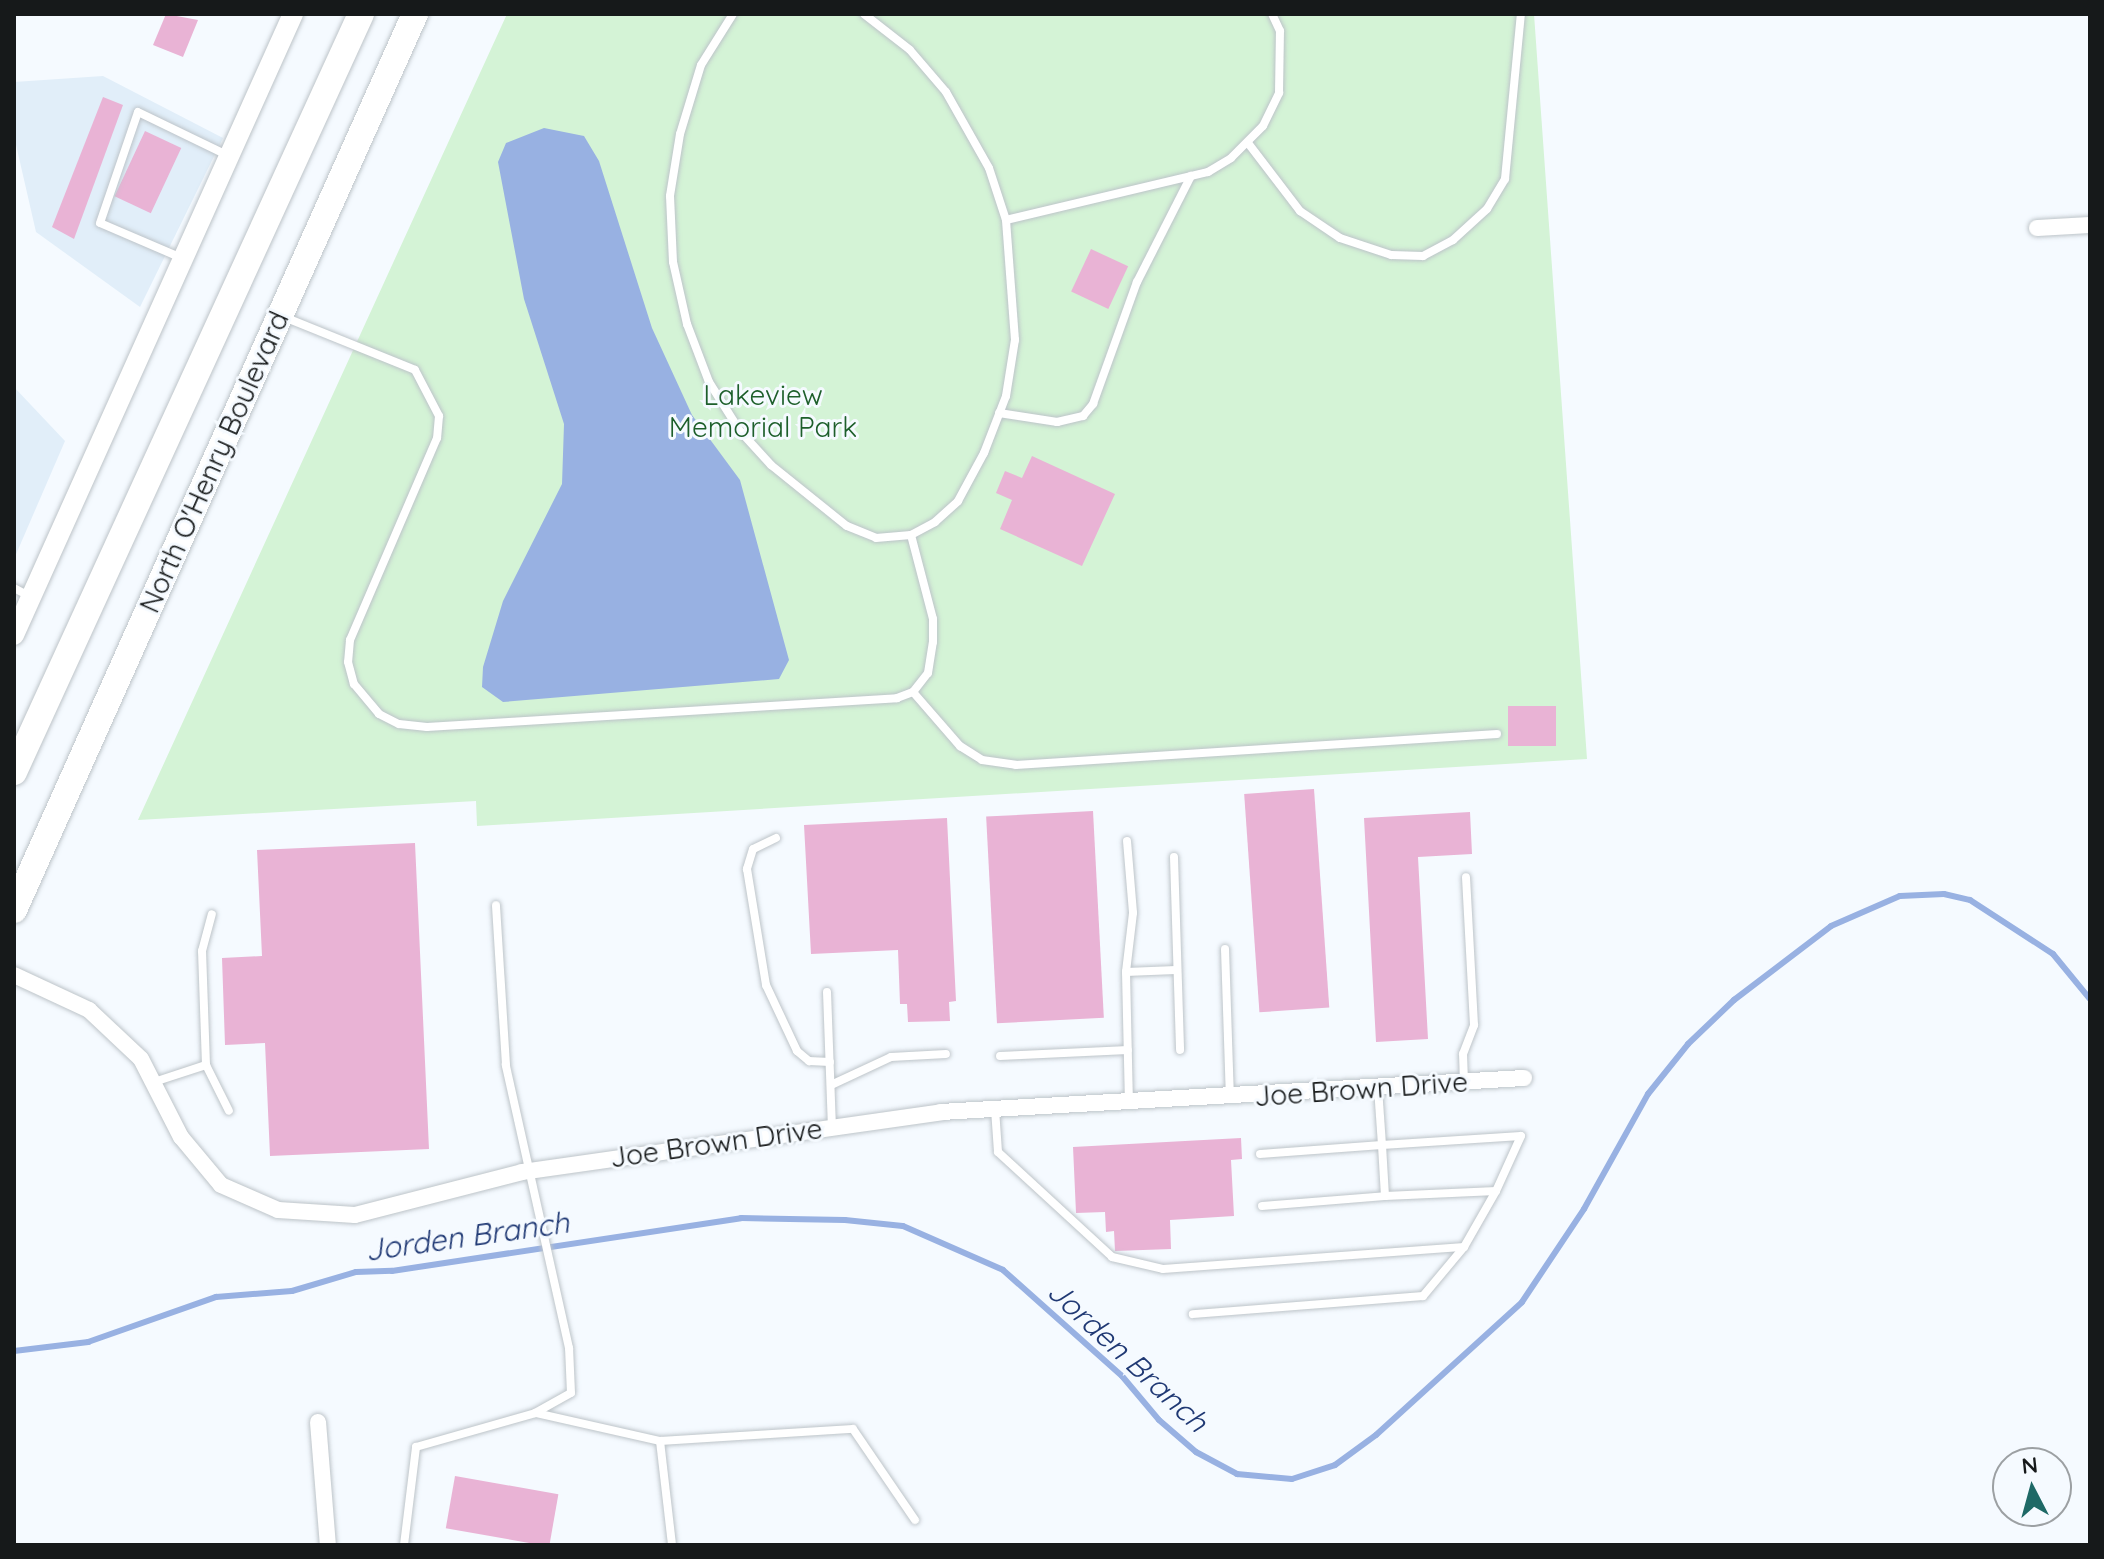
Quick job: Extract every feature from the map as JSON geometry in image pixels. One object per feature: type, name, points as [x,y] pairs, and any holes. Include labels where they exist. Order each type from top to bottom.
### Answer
[{"type":"highway","name":"North O'Henry Boulevard","points":[[14,772],[361,14]]},
{"type":"highway","name":"North O'Henry Boulevard","points":[[14,910],[415,14]]},
{"type":"street","points":[[14,635],[23,593],[185,259],[293,14]]},
{"type":"street","points":[[2037,228],[2090,225]]},
{"type":"street","name":"Joe Brown Drive","points":[[14,975],[89,1010],[141,1059],[181,1137],[221,1185],[278,1210],[355,1215],[532,1171],[832,1126],[995,1109],[1524,1078]]},
{"type":"street","points":[[318,1422],[328,1545]]},
{"type":"lane","points":[[733,14],[701,65],[680,134],[670,196],[673,262],[687,324],[709,382],[740,431],[771,465],[847,526],[876,538],[911,535],[935,522],[958,501],[999,413],[1015,340],[1006,220],[989,168],[946,92],[910,50],[864,14]]},
{"type":"lane","points":[[1006,220],[1208,172],[1248,143],[1263,126],[1279,93],[1280,31],[1272,14]]},
{"type":"lane","points":[[1248,143],[1300,211],[1340,238],[1391,255],[1423,256],[1453,240],[1487,209],[1505,179],[1521,14]]},
{"type":"lane","points":[[185,259],[100,223],[138,112],[231,158]]},
{"type":"lane","points":[[999,413],[1057,422],[1083,416],[1093,404],[1137,282],[1191,176]]},
{"type":"lane","points":[[279,316],[415,370],[439,416],[437,438],[350,640],[348,662],[354,684],[379,714],[399,724],[427,727],[839,704],[913,692],[928,673],[933,619],[911,535]]},
{"type":"lane","points":[[913,692],[960,746],[982,760],[1016,765],[1497,734]]},
{"type":"lane","points":[[776,838],[753,849],[747,869],[766,985],[797,1051],[809,1061],[830,1062]]},
{"type":"lane","points":[[1127,841],[1133,913],[1126,972],[1129,1102]]},
{"type":"lane","points":[[1174,857],[1180,1050]]},
{"type":"lane","points":[[1464,1082],[1463,1054],[1474,1025],[1466,877]]},
{"type":"lane","points":[[404,1545],[416,1447],[535,1413],[571,1393],[569,1348],[506,1065],[496,905]]},
{"type":"lane","points":[[212,914],[202,951],[206,1065],[229,1111]]},
{"type":"lane","points":[[1225,949],[1230,1097]]},
{"type":"lane","points":[[1126,972],[1176,970]]},
{"type":"lane","points":[[827,992],[832,1126]]},
{"type":"lane","points":[[1000,1056],[1128,1050]]},
{"type":"lane","points":[[831,1085],[891,1057],[946,1054]]},
{"type":"lane","points":[[153,1082],[206,1065]]},
{"type":"lane","points":[[1378,1088],[1385,1196]]},
{"type":"lane","points":[[995,1109],[998,1152],[1112,1257],[1163,1269],[1464,1247]]},
{"type":"lane","points":[[1193,1314],[1423,1296],[1464,1247],[1496,1191],[1521,1136],[1260,1154]]},
{"type":"lane","points":[[1262,1206],[1496,1191]]},
{"type":"lane","points":[[535,1413],[660,1441],[853,1429],[915,1520]]},
{"type":"lane","points":[[660,1441],[672,1545]]},
{"type":"shaded area","points":[[103,76],[223,138],[140,307],[36,232],[14,136],[14,82]]},
{"type":"shaded area","points":[[14,387],[65,441],[14,559]]},
{"type":"green space","name":"Lakeview Memorial Park","points":[[507,14],[1534,14],[1587,759],[477,826],[476,801],[138,820]]},
{"type":"water","points":[[544,128],[584,136],[599,161],[652,328],[692,415],[740,480],[789,660],[779,679],[503,702],[482,687],[483,667],[503,601],[562,484],[564,424],[524,299],[498,162],[506,143]]},
{"type":"building","points":[[166,14],[198,20],[183,57],[153,45]]},
{"type":"building","points":[[103,97],[123,105],[74,239],[52,227]]},
{"type":"building","points":[[145,131],[181,148],[151,213],[115,196]]},
{"type":"building","points":[[1091,249],[1128,266],[1108,309],[1071,292]]},
{"type":"building","points":[[1032,456],[1115,494],[1082,566],[1000,529],[1012,500],[996,493],[1005,471],[1022,478]]},
{"type":"building","points":[[1508,706],[1556,706],[1556,746],[1508,746]]},
{"type":"building","points":[[1314,789],[1329,1007],[1259,1012],[1244,794]]},
{"type":"building","points":[[1093,811],[1104,1018],[997,1023],[986,817]]},
{"type":"building","points":[[1470,812],[1472,854],[1418,857],[1428,1039],[1376,1042],[1364,818]]},
{"type":"building","points":[[947,818],[956,1001],[949,1002],[950,1021],[908,1022],[907,1004],[900,1004],[898,950],[811,954],[804,825]]},
{"type":"building","points":[[415,843],[429,1149],[270,1156],[265,1043],[225,1045],[222,958],[262,956],[257,850]]},
{"type":"building","points":[[1241,1138],[1242,1159],[1231,1160],[1234,1216],[1170,1220],[1171,1249],[1115,1251],[1114,1231],[1106,1232],[1105,1212],[1076,1213],[1073,1147]]},
{"type":"building","points":[[455,1476],[558,1494],[549,1545],[446,1528]]},
{"type":"waterway","name":"Jorden Branch","points":[[14,1351],[88,1342],[216,1297],[292,1291],[356,1272],[392,1271],[741,1218],[845,1220],[903,1226],[1003,1270],[1122,1376],[1159,1420],[1196,1452],[1237,1474],[1292,1479],[1335,1465],[1376,1435],[1522,1302],[1584,1209],[1648,1094],[1688,1044],[1734,1000],[1831,926],[1900,896],[1944,894],[1970,900],[2053,954],[2090,999]]}]
